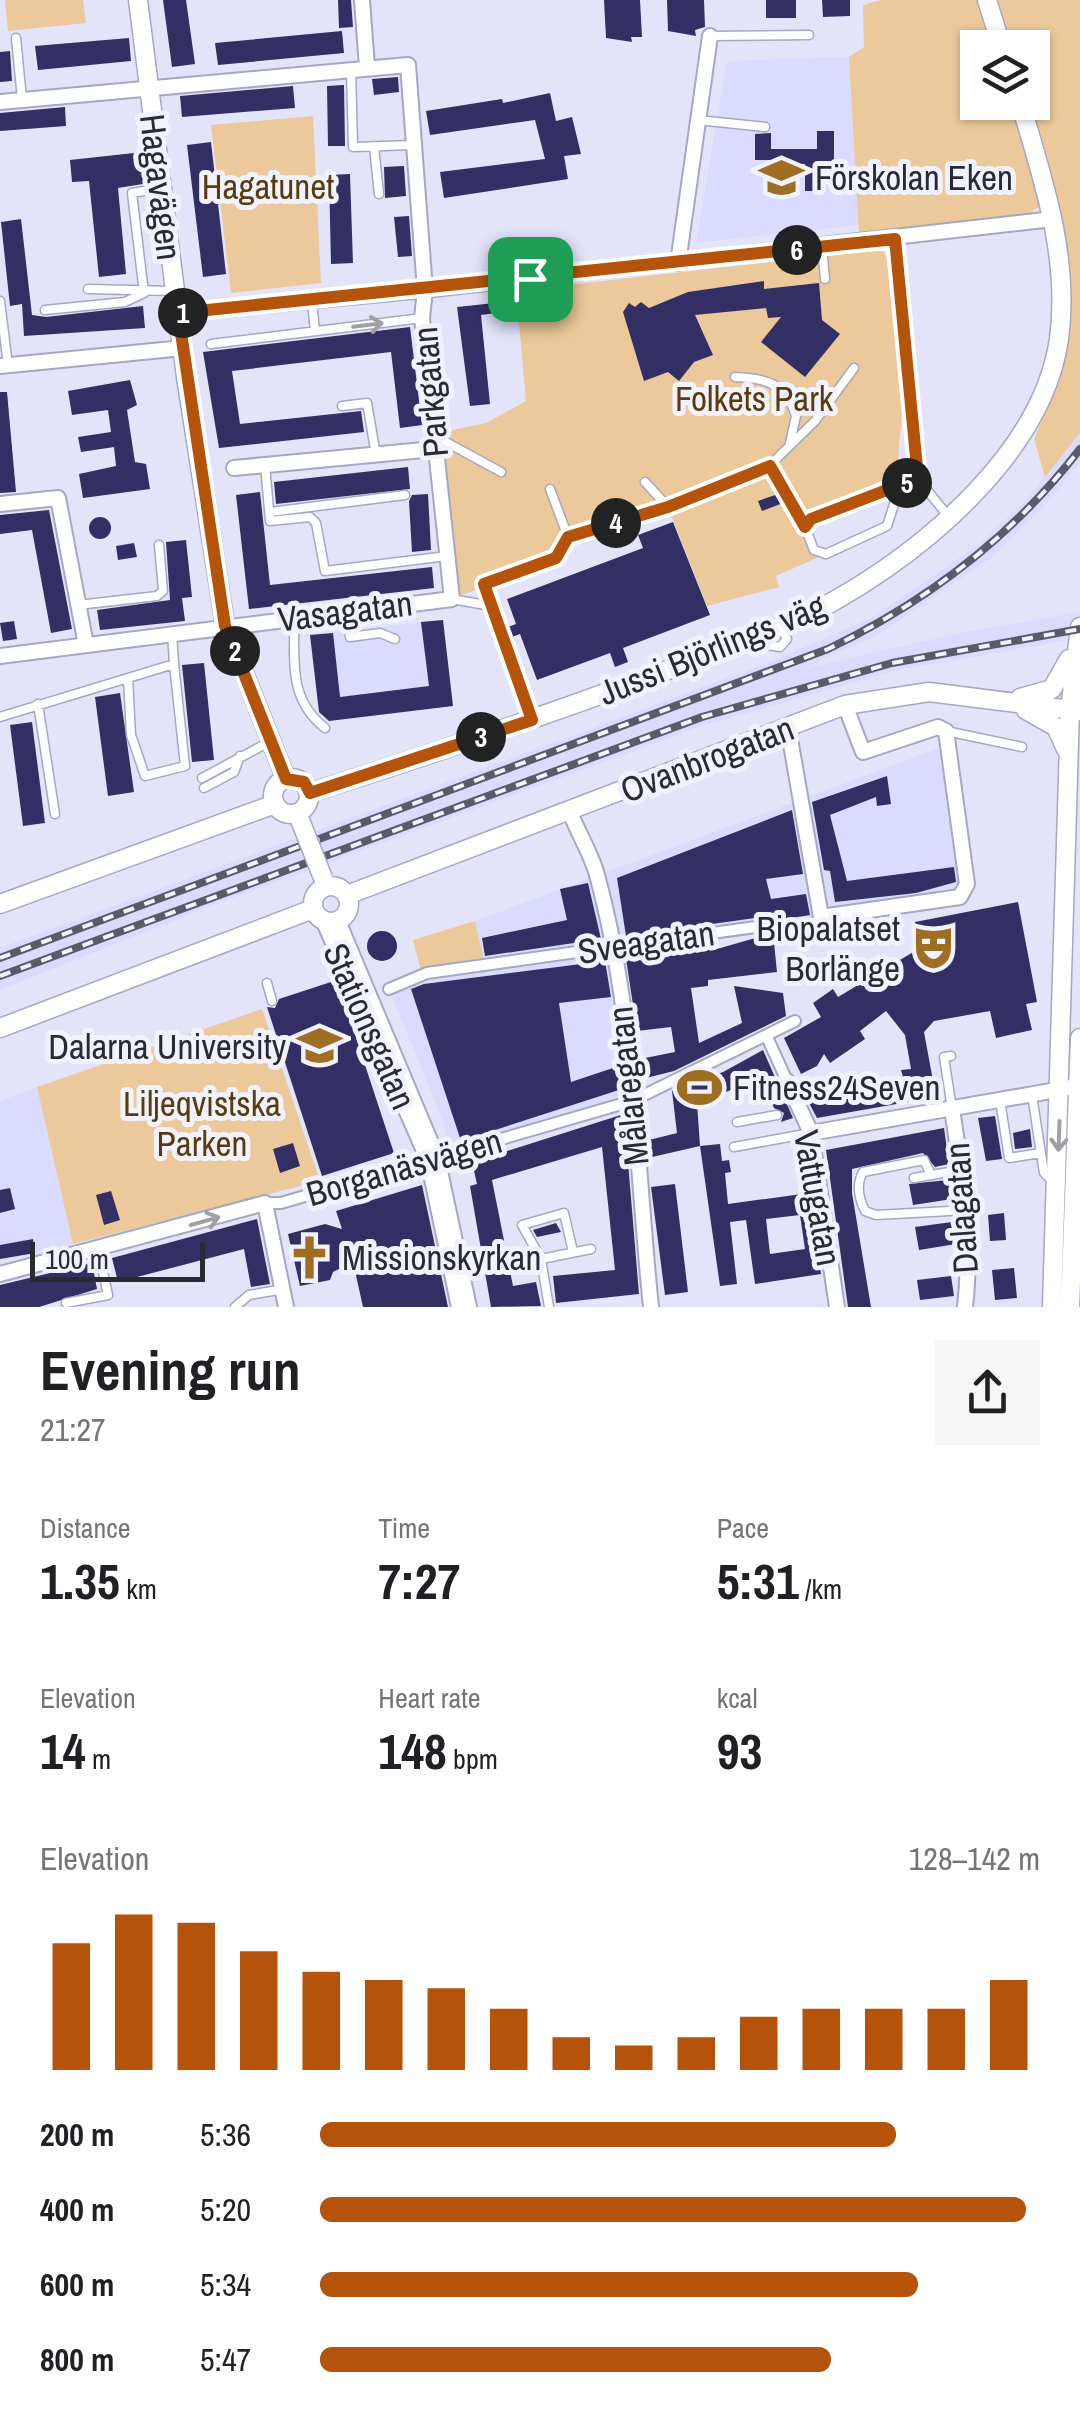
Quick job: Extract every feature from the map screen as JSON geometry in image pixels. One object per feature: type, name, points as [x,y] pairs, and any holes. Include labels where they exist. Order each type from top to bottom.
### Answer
[{"type":"street","name":"Hagavägen","points":[[138,0],[178,313],[225,626],[286,779]]},
{"type":"street","points":[[0,102],[359,68],[362,0]]},
{"type":"street","points":[[987,0],[996,30]]},
{"type":"street","points":[[678,263],[710,36]]},
{"type":"street","name":"Parkgatan","points":[[359,68],[408,65],[426,290],[422,318],[452,599]]},
{"type":"street","name":"Jussi Björlings väg","points":[[310,793],[532,720],[780,627],[837,599],[949,517],[1018,440],[1052,367],[1062,298],[1053,219],[1025,120]]},
{"type":"street","points":[[178,313],[678,263],[1053,219]]},
{"type":"street","points":[[4,366],[183,348]]},
{"type":"street","points":[[234,468],[376,455],[434,442]]},
{"type":"street","points":[[0,504],[58,498],[86,645]]},
{"type":"street","name":"Vasagatan","points":[[0,656],[452,599]]},
{"type":"street","points":[[1006,701],[1052,689],[1065,672],[1077,636]]},
{"type":"street","points":[[1070,1307],[1073,1087],[1069,759],[1077,636]]},
{"type":"street","name":"Ovanbrogatan","points":[[348,896],[845,706],[929,692],[1075,710]]},
{"type":"street","points":[[1006,701],[1056,727],[1069,759]]},
{"type":"street","points":[[845,706],[863,752],[938,726],[946,731]]},
{"type":"street","points":[[788,727],[821,917]]},
{"type":"street","name":"Sveagatan","points":[[389,989],[428,973],[777,924],[781,929],[820,922],[821,917],[960,897],[966,884],[946,731]]},
{"type":"street","points":[[286,779],[304,782],[310,793],[299,816],[282,812],[274,804],[273,792],[286,779]]},
{"type":"street","points":[[0,904],[274,804]]},
{"type":"street","name":"Målaregatan","points":[[570,812],[596,873],[611,946],[632,1100],[651,1306]]},
{"type":"street","points":[[0,1028],[325,917],[347,913],[348,896],[324,882],[299,816]]},
{"type":"street","points":[[324,882],[316,892],[325,917]]},
{"type":"street","name":"Stationsgatan","points":[[325,917],[432,1159],[469,1307]]},
{"type":"street","name":"Borganäsvägen","points":[[0,1274],[432,1159],[632,1100],[795,1022]]},
{"type":"street","name":"Vattugatan","points":[[767,1037],[811,1132],[837,1307]]},
{"type":"street","points":[[1052,1307],[1057,1185],[1080,1038]]},
{"type":"street","points":[[811,1132],[1073,1087]]},
{"type":"street","name":"Dalagatan","points":[[952,1108],[968,1210],[970,1266],[965,1307]]},
{"type":"street","name":"Stationsgatan","points":[[432,1159],[459,1307]]},
{"type":"street","points":[[265,1204],[286,1307]]},
{"type":"street","points":[[637,1307],[651,1306]]},
{"type":"lane","points":[[710,36],[810,35]]},
{"type":"lane","points":[[16,38],[22,100]]},
{"type":"lane","points":[[359,68],[353,148],[414,145]]},
{"type":"lane","points":[[698,120],[765,126]]},
{"type":"lane","points":[[374,146],[379,194]]},
{"type":"lane","points":[[144,293],[132,194],[161,188]]},
{"type":"lane","points":[[895,239],[918,478],[949,517]]},
{"type":"lane","points":[[822,247],[826,279]]},
{"type":"lane","points":[[88,289],[175,291]]},
{"type":"lane","points":[[45,310],[125,302],[144,293]]},
{"type":"lane","points":[[312,300],[315,331]]},
{"type":"lane","points":[[0,301],[4,366]]},
{"type":"lane","points":[[211,344],[422,318]]},
{"type":"lane","points":[[532,720],[484,584],[556,558],[568,537],[668,507],[770,466],[815,421],[854,368]]},
{"type":"lane","points":[[735,377],[770,380],[784,390],[796,416],[789,447]]},
{"type":"lane","points":[[342,406],[367,403],[376,455]]},
{"type":"lane","points":[[434,442],[501,472]]},
{"type":"lane","points":[[264,465],[270,521],[310,516],[316,522],[325,571],[447,556]]},
{"type":"lane","points":[[770,466],[814,550],[826,554],[887,526],[900,486]]},
{"type":"lane","points":[[805,527],[811,519],[868,494],[918,478]]},
{"type":"lane","points":[[646,482],[668,507]]},
{"type":"lane","points":[[550,490],[568,537]]},
{"type":"lane","points":[[270,512],[406,495]]},
{"type":"lane","points":[[78,604],[156,596],[163,591],[159,545]]},
{"type":"lane","points":[[452,599],[491,606]]},
{"type":"lane","points":[[347,611],[350,637],[380,634],[395,639]]},
{"type":"lane","points":[[294,618],[295,680],[305,713],[325,728]]},
{"type":"lane","points":[[128,678],[136,760],[145,776],[185,766],[172,632]]},
{"type":"lane","points":[[0,716],[174,664]]},
{"type":"lane","points":[[38,704],[55,814]]},
{"type":"lane","points":[[946,731],[1022,747]]},
{"type":"lane","points":[[202,778],[271,741]]},
{"type":"lane","points":[[204,788],[234,772],[240,756]]},
{"type":"lane","points":[[267,983],[272,1001]]},
{"type":"lane","points":[[951,1056],[944,1058],[952,1108]]},
{"type":"lane","points":[[798,1107],[836,1082]]},
{"type":"lane","points":[[1032,1094],[1044,1173],[1057,1185]]},
{"type":"lane","points":[[1000,1100],[1009,1158],[1041,1153]]},
{"type":"lane","points":[[736,1122],[778,1115]]},
{"type":"lane","points":[[734,1147],[811,1132]]},
{"type":"lane","points":[[930,1175],[924,1160],[863,1172],[858,1180],[865,1212],[876,1215],[968,1210]]},
{"type":"lane","points":[[914,1178],[962,1170]]},
{"type":"lane","points":[[549,1307],[541,1259],[522,1225],[564,1213],[574,1252]]},
{"type":"lane","points":[[541,1259],[591,1248]]},
{"type":"lane","points":[[66,1303],[108,1295],[98,1249]]},
{"type":"lane","points":[[236,1307],[248,1294],[284,1289]]},
{"type":"shaded area","name":"Förskolan Eken","points":[[849,57],[859,225],[696,243],[727,61]]},
{"type":"shaded area","points":[[1080,433],[1080,463],[1039,512],[992,557],[881,633],[802,669],[969,631],[1080,612],[1080,638],[894,671],[705,725],[221,902],[0,990],[0,948],[773,661],[873,617],[981,543],[1026,500]]},
{"type":"shaded area","points":[[443,620],[453,706],[320,722],[310,635]]},
{"type":"shaded area","points":[[947,745],[967,884],[960,897],[820,922],[612,946],[632,1101],[448,1154],[444,1124],[389,989],[427,973],[484,965],[475,921]]},
{"type":"shaded area","points":[[37,1087],[73,1244],[0,1261],[0,1101]]},
{"type":"green space","points":[[5,0],[83,0],[86,23],[8,31]]},
{"type":"green space","points":[[881,0],[983,0],[993,30],[960,30],[960,120],[1023,120],[1043,183],[1038,208],[1023,217],[859,233],[849,57],[864,47],[863,5]]},
{"type":"green space","points":[[996,0],[1080,0],[1080,433],[1045,477],[1034,439],[1062,373],[1071,280],[1054,187],[1032,120],[1050,120],[1050,30],[1005,30]]},
{"type":"green space","name":"Hagatunet","points":[[313,116],[321,283],[231,293],[211,125]]},
{"type":"green space","name":"Folkets Park","points":[[884,252],[887,261],[902,401],[898,465],[903,484],[811,519],[805,527],[814,550],[826,554],[776,576],[779,587],[707,606],[668,507],[568,537],[555,559],[452,599],[433,434],[486,423],[526,401],[519,322],[505,292]]},
{"type":"green space","points":[[475,921],[485,965],[422,975],[413,940]]},
{"type":"green space","name":"Liljeqvistska Parken","points":[[262,1009],[320,1181],[73,1244],[37,1087]]},
{"type":"building","points":[[163,0],[186,0],[195,64],[172,67]]},
{"type":"building","points":[[338,0],[351,0],[353,27],[339,28]]},
{"type":"building","points":[[604,0],[640,0],[642,37],[631,37],[632,42],[606,38]]},
{"type":"building","points":[[667,0],[704,0],[705,27],[695,30],[696,36],[668,31]]},
{"type":"building","points":[[766,0],[796,0],[796,18],[766,18]]},
{"type":"building","points":[[822,0],[850,0],[850,16],[823,17]]},
{"type":"building","points":[[342,31],[344,53],[218,65],[215,43]]},
{"type":"building","points":[[129,38],[131,61],[38,70],[35,46]]},
{"type":"building","points":[[10,51],[12,81],[0,82],[0,52]]},
{"type":"building","points":[[398,77],[399,92],[374,95],[372,79]]},
{"type":"building","points":[[344,85],[345,146],[328,146],[327,86]]},
{"type":"building","points":[[293,86],[295,108],[182,117],[180,96]]},
{"type":"building","points":[[550,93],[556,121],[572,117],[581,154],[564,156],[568,179],[444,198],[440,172],[545,159],[535,120],[430,135],[426,111],[502,99],[503,103]]},
{"type":"building","points":[[65,107],[66,126],[0,131],[0,113]]},
{"type":"building","points":[[817,131],[834,131],[834,161],[820,161],[820,191],[805,191],[805,164],[785,164],[785,193],[771,192],[771,160],[755,160],[755,134],[771,133],[771,149],[817,149]]},
{"type":"building","points":[[211,142],[226,274],[203,277],[187,145]]},
{"type":"building","points":[[143,152],[149,183],[118,188],[126,274],[99,277],[89,181],[72,182],[70,160]]},
{"type":"building","points":[[404,166],[406,196],[385,198],[384,167]]},
{"type":"building","points":[[350,174],[353,263],[331,264],[329,175]]},
{"type":"building","points":[[409,216],[412,256],[398,257],[394,217]]},
{"type":"building","points":[[21,219],[32,315],[46,317],[143,306],[145,328],[24,336],[22,304],[10,306],[1,222]]},
{"type":"building","points":[[764,281],[764,289],[819,283],[822,320],[840,334],[805,377],[761,342],[781,317],[768,318],[766,308],[695,315],[713,355],[694,362],[679,381],[668,372],[644,381],[623,312],[629,303],[635,307],[641,302],[649,308],[688,292]]},
{"type":"building","points":[[495,303],[496,313],[481,315],[490,404],[470,406],[457,307]]},
{"type":"building","points":[[410,327],[422,425],[400,428],[391,352],[232,371],[240,424],[361,411],[364,432],[219,448],[203,352]]},
{"type":"building","points":[[130,380],[137,405],[127,410],[135,462],[146,464],[150,489],[83,498],[79,474],[116,466],[114,447],[81,452],[78,437],[111,432],[108,410],[72,415],[68,391]]},
{"type":"building","points":[[0,392],[7,392],[16,492],[0,493]]},
{"type":"building","points":[[408,467],[410,489],[276,504],[274,482]]},
{"type":"building","points":[[260,492],[270,585],[432,567],[434,588],[249,609],[236,495]]},
{"type":"building","points":[[428,494],[431,550],[412,552],[409,501],[412,495]]},
{"type":"building","points":[[778,494],[783,503],[762,511],[758,501]]},
{"type":"building","points":[[49,510],[72,629],[51,633],[32,530],[0,534],[0,515]]},
{"type":"building","points":[[100,517],[111,528],[100,539],[89,528]]},
{"type":"building","points":[[673,522],[710,615],[623,648],[628,662],[615,667],[610,653],[537,680],[520,634],[512,637],[508,627],[516,624],[507,599],[643,548],[638,535]]},
{"type":"building","points":[[186,540],[192,597],[182,598],[185,621],[100,630],[97,610],[170,600],[166,542]]},
{"type":"building","points":[[134,543],[137,557],[118,560],[116,546]]},
{"type":"building","points":[[443,620],[453,706],[329,721],[319,712],[310,635],[333,633],[340,697],[429,686],[421,622]]},
{"type":"building","points":[[14,621],[17,639],[3,641],[0,623]]},
{"type":"building","points":[[204,663],[214,760],[192,762],[182,665]]},
{"type":"building","points":[[120,693],[134,792],[108,796],[95,697]]},
{"type":"building","points":[[32,722],[45,823],[23,826],[10,725]]},
{"type":"building","points":[[887,776],[891,804],[877,806],[876,797],[830,815],[847,881],[954,867],[956,882],[916,893],[835,902],[830,871],[824,870],[812,802]]},
{"type":"building","points":[[792,810],[803,874],[766,879],[771,899],[806,894],[810,915],[785,919],[776,915],[626,936],[617,878]]},
{"type":"building","points":[[588,883],[601,939],[485,956],[482,938],[567,920],[560,889]]},
{"type":"building","points":[[1018,902],[1037,1002],[1026,1004],[1032,1030],[996,1038],[990,1011],[934,1021],[924,1032],[936,1097],[817,1118],[809,1103],[903,1077],[901,1070],[911,1069],[905,1035],[886,1011],[860,1031],[865,1039],[830,1063],[824,1054],[817,1066],[801,1074],[784,1038],[821,1017],[813,1003],[833,989],[838,997],[920,948],[915,922]]},
{"type":"building","points":[[382,931],[396,940],[397,946],[388,960],[382,961],[368,952],[367,946],[376,932]]},
{"type":"building","points":[[773,933],[777,972],[708,980],[708,986],[691,988],[699,1043],[742,1023],[734,986],[783,993],[786,1016],[674,1071],[642,1079],[640,1059],[675,1052],[671,1027],[637,1031],[626,959],[717,949]]},
{"type":"building","points":[[605,961],[611,997],[559,1003],[571,1082],[619,1066],[622,1089],[461,1141],[411,989],[424,984]]},
{"type":"building","name":"Dalarna University","points":[[337,980],[394,1153],[322,1176],[267,1007],[275,1008],[279,999]]},
{"type":"building","points":[[228,1036],[245,1047],[238,1057],[221,1045]]},
{"type":"building","points":[[763,1050],[793,1118],[781,1122],[784,1113],[774,1108],[758,1072],[731,1090],[697,1103],[700,1146],[652,1157],[649,1140],[677,1133],[672,1091],[723,1072]]},
{"type":"building","points":[[624,1114],[639,1294],[556,1303],[553,1276],[615,1270],[602,1147],[492,1180],[513,1286],[536,1282],[541,1306],[491,1307],[470,1186],[477,1184],[472,1162]]},
{"type":"building","points":[[995,1116],[1002,1159],[986,1161],[978,1118]]},
{"type":"building","points":[[944,1128],[949,1164],[935,1167],[923,1153],[852,1169],[852,1193],[871,1307],[848,1307],[826,1150]]},
{"type":"building","points":[[1030,1129],[1032,1147],[1015,1149],[1013,1133]]},
{"type":"building","points":[[293,1143],[300,1166],[280,1173],[273,1149]]},
{"type":"building","points":[[720,1144],[722,1161],[729,1160],[731,1172],[725,1173],[728,1204],[809,1193],[821,1274],[755,1284],[746,1220],[730,1222],[737,1284],[720,1286],[700,1146]],"holes":[[[800,1215],[805,1249],[770,1254],[766,1219]]]},
{"type":"building","points":[[948,1180],[952,1199],[913,1205],[909,1184]]},
{"type":"building","points":[[675,1184],[688,1292],[665,1295],[651,1187]]},
{"type":"building","points":[[422,1185],[448,1307],[363,1307],[353,1262],[333,1272],[330,1280],[300,1286],[288,1234],[325,1224],[342,1229],[336,1211]]},
{"type":"building","points":[[10,1188],[15,1209],[0,1213],[0,1190]]},
{"type":"building","points":[[111,1191],[120,1220],[104,1225],[96,1195]]},
{"type":"building","points":[[1004,1213],[1006,1240],[990,1241],[988,1215]]},
{"type":"building","points":[[257,1219],[270,1284],[251,1287],[244,1249],[118,1282],[112,1258]]},
{"type":"building","points":[[952,1222],[956,1244],[919,1250],[915,1227]]},
{"type":"building","points":[[556,1223],[561,1232],[537,1237],[533,1230]]},
{"type":"building","points":[[33,1239],[35,1253],[0,1259],[0,1245]]},
{"type":"building","points":[[92,1263],[97,1289],[39,1307],[0,1307],[0,1285]]},
{"type":"building","points":[[1014,1268],[1017,1298],[995,1300],[992,1270]]},
{"type":"building","points":[[951,1276],[954,1296],[920,1300],[917,1280]]},
{"type":"railway","points":[[0,958],[828,649],[900,610],[966,564],[1026,511],[1080,449]]},
{"type":"railway","points":[[0,976],[702,717],[892,663],[1080,629]]},
{"type":"place","name":"Förskolan Eken","points":[[782,177]]},
{"type":"place","name":"Biopalatset Borlänge","points":[[933,948]]},
{"type":"place","name":"Dalarna University","points":[[319,1046]]},
{"type":"place","name":"Fitness24Seven","points":[[700,1087]]},
{"type":"place","name":"Missionskyrkan","points":[[309,1257]]},
{"type":"route","points":[[895,239],[918,478],[868,494],[811,519],[805,527],[770,466],[668,507],[568,537],[556,558],[484,584],[532,720],[310,793],[304,782],[286,779],[225,626],[178,313],[530,279],[895,239]]}]
